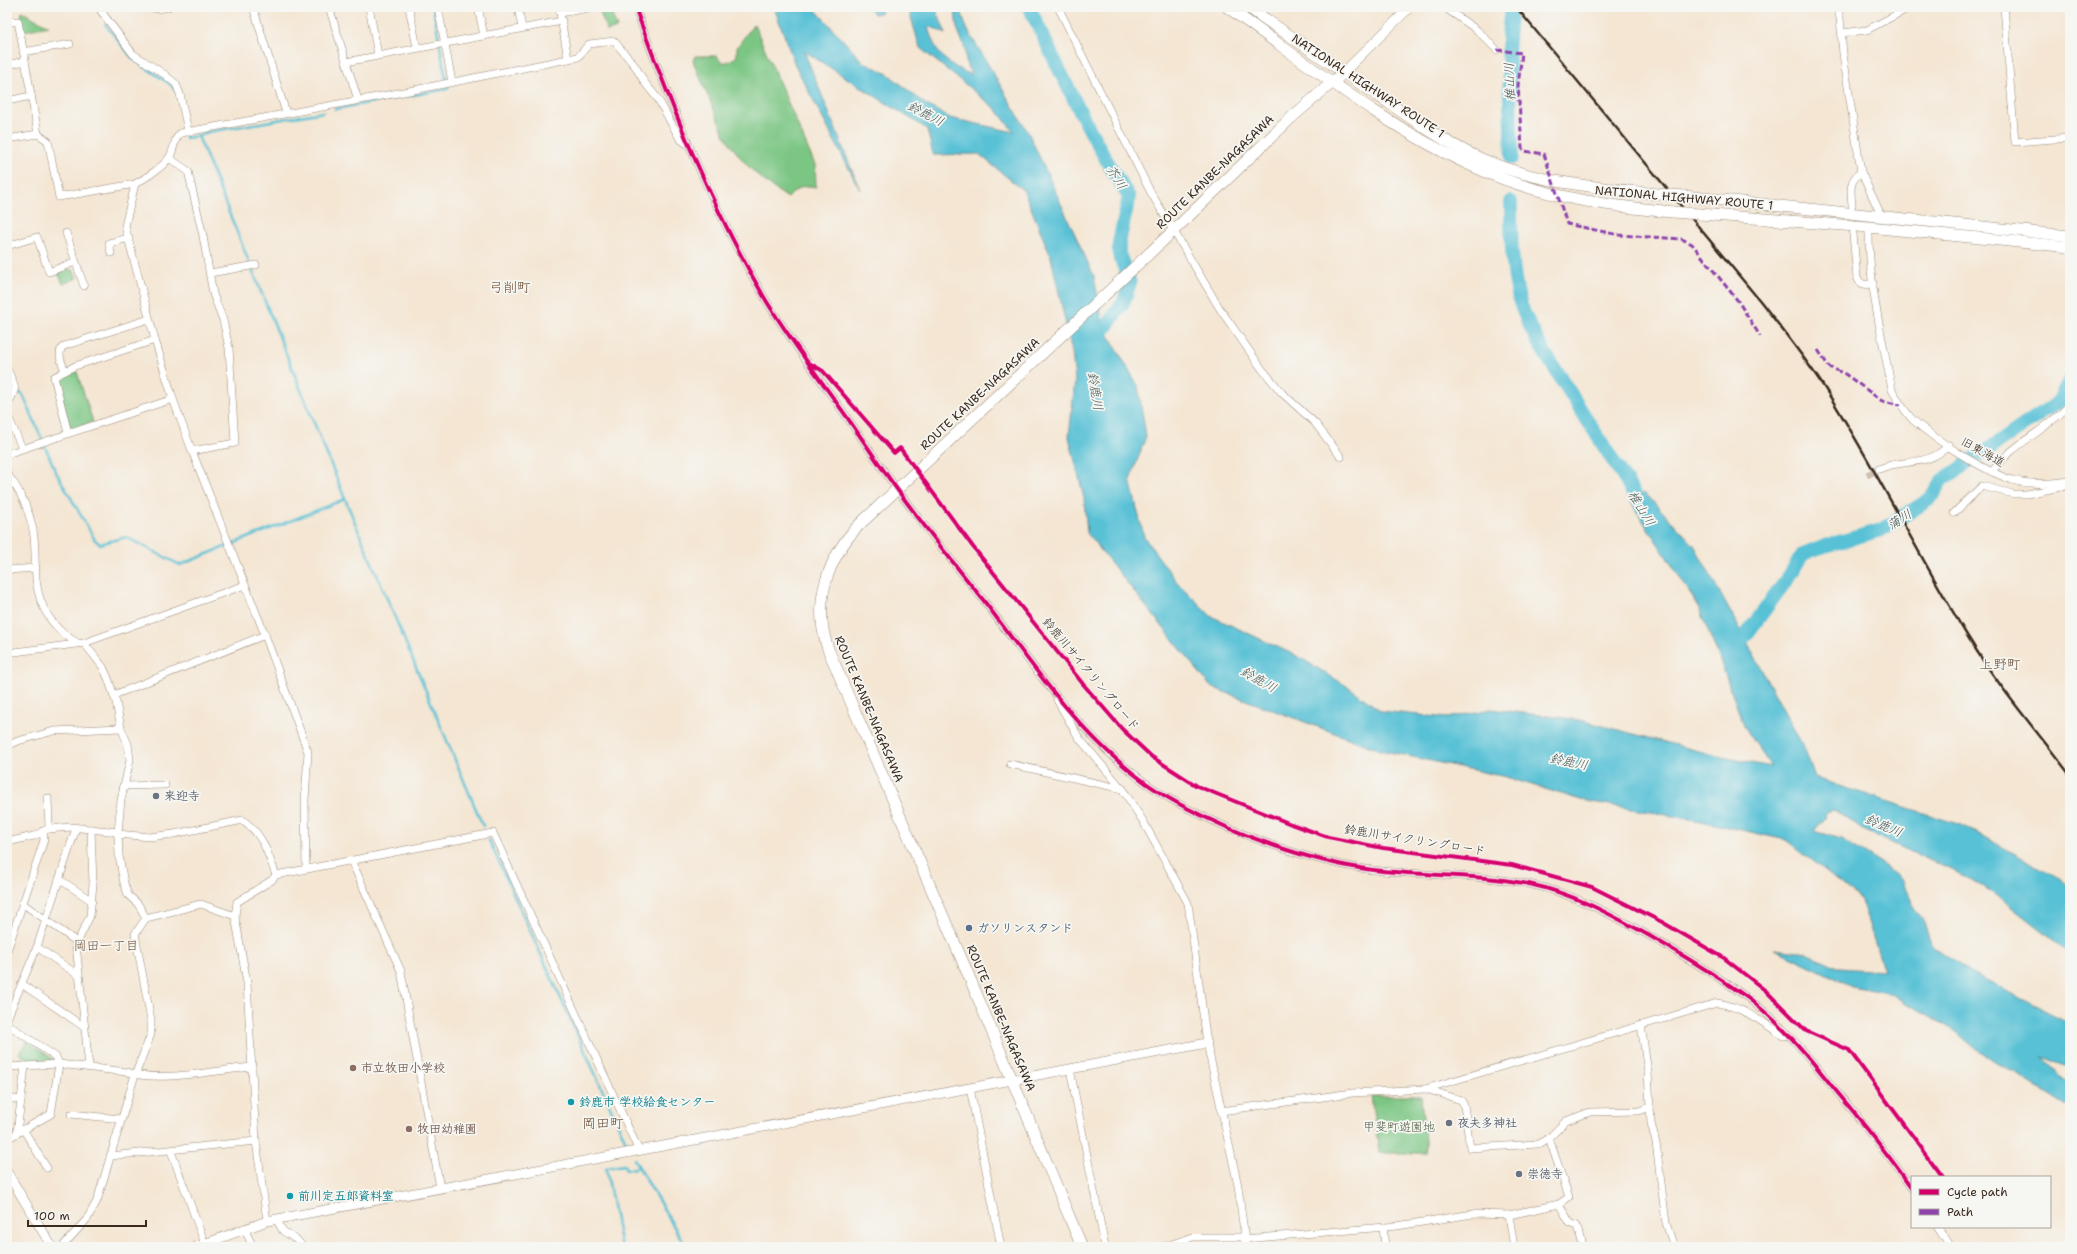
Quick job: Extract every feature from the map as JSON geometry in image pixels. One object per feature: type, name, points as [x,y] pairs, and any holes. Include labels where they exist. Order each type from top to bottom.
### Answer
[{"type":"main road","name":"NATIONAL HIGHWAY ROUTE 1","points":[[1227,7],[1333,82],[1392,121],[1442,151],[1480,170],[1526,186],[1579,201],[1673,212],[1869,227],[2070,247]]},
{"type":"main road","name":"NATIONAL HIGHWAY ROUTE 1","points":[[1248,7],[1446,140],[1477,157],[1527,175],[1565,183],[1657,194],[2070,236]]},
{"type":"main road","name":"ROUTE KANBE-NAGASAWA","points":[[1082,1247],[836,667],[823,630],[823,590],[828,572],[836,553],[860,524],[1291,118],[1343,72]]},
{"type":"street","points":[[98,7],[133,54],[164,74],[176,84],[180,94],[185,132]]},
{"type":"street","points":[[148,7],[158,10],[168,7]]},
{"type":"street","points":[[253,7],[286,113]]},
{"type":"street","points":[[329,7],[358,100]]},
{"type":"street","points":[[369,7],[378,55]]},
{"type":"street","points":[[409,7],[417,48]]},
{"type":"street","points":[[438,7],[440,44],[452,82]]},
{"type":"street","points":[[478,7],[484,36]]},
{"type":"street","points":[[518,7],[522,28]]},
{"type":"street","points":[[346,62],[522,28],[560,14],[594,7]]},
{"type":"street","points":[[635,7],[688,144],[741,254],[765,298],[795,346],[899,488],[1045,681],[1108,753],[1138,778],[1181,805],[1292,852],[1367,869],[1479,877],[1525,883],[1574,897],[1631,926],[1708,971],[1750,1000],[1788,1035],[1878,1142],[1911,1187]]},
{"type":"street","points":[[1058,7],[1171,232],[1240,340],[1282,393],[1315,423],[1341,457]]},
{"type":"street","name":"ROUTE KANBE-NAGASAWA","points":[[1343,72],[1410,7]]},
{"type":"street","points":[[1444,7],[1477,30],[1496,50]]},
{"type":"street","points":[[1837,7],[1842,33],[1843,54],[1861,172],[1882,217]]},
{"type":"street","points":[[1842,33],[1867,30],[1907,9],[1908,7]]},
{"type":"street","points":[[2004,7],[2015,142],[2069,138]]},
{"type":"street","points":[[560,14],[568,59]]},
{"type":"street","points":[[7,22],[18,22],[38,134]]},
{"type":"street","points":[[7,139],[38,134],[48,141],[59,197],[135,184],[144,179],[169,158],[176,138],[185,132],[578,57],[589,44],[614,41],[635,66],[645,83],[658,100],[680,139],[688,144]]},
{"type":"street","points":[[23,52],[70,44]]},
{"type":"street","points":[[7,65],[25,61]]},
{"type":"street","points":[[7,101],[31,96]]},
{"type":"street","points":[[169,158],[188,171],[213,294],[223,320],[229,348],[235,443],[192,451]]},
{"type":"street","points":[[1852,205],[1851,184],[1853,179],[1861,172]]},
{"type":"street","points":[[135,184],[126,216],[125,226],[155,340],[173,399],[192,451],[265,635],[308,752],[305,800],[306,868]]},
{"type":"street","name":"旧東海道","points":[[1869,227],[1869,245],[1873,284],[1892,390],[1912,419],[1957,451],[1990,471],[2013,480],[2033,483],[2070,481]]},
{"type":"street","points":[[66,233],[84,286]]},
{"type":"street","points":[[1853,234],[1857,278],[1865,285],[1873,284]]},
{"type":"street","points":[[7,246],[37,237],[49,272],[75,262]]},
{"type":"street","points":[[112,253],[109,243],[129,238]]},
{"type":"street","points":[[210,274],[252,266]]},
{"type":"street","points":[[65,371],[60,354],[61,348],[64,346],[149,319]]},
{"type":"street","points":[[68,433],[54,377],[101,356],[155,340]]},
{"type":"street","points":[[7,369],[15,389],[7,405]]},
{"type":"street","points":[[7,454],[39,442],[173,399]]},
{"type":"street","points":[[1990,471],[2006,454],[2046,427],[2070,404]]},
{"type":"street","points":[[7,414],[22,448]]},
{"type":"street","points":[[1879,469],[1889,465],[1927,460],[1941,454],[1949,445]]},
{"type":"street","points":[[7,474],[15,484],[30,516],[33,530],[38,591],[49,617],[66,637],[81,643],[103,667],[114,695],[121,728],[130,752],[129,768],[123,786],[118,833],[124,884],[128,895],[138,904],[146,918]]},
{"type":"street","points":[[1954,513],[1982,486],[2013,494],[2027,494],[2070,484]]},
{"type":"street","points":[[8,570],[36,568]]},
{"type":"street","points":[[7,653],[81,643],[245,585]]},
{"type":"street","points":[[114,695],[265,635]]},
{"type":"street","points":[[1045,681],[1079,738],[1123,790],[1143,821],[1188,903],[1206,1043],[1238,1186],[1246,1247]]},
{"type":"street","points":[[7,746],[18,741],[54,731],[121,728]]},
{"type":"street","points":[[1010,764],[1123,790]]},
{"type":"street","points":[[123,786],[165,785]]},
{"type":"street","points":[[7,951],[44,840],[48,798]]},
{"type":"street","points":[[7,842],[34,836],[46,830],[71,827],[150,837],[174,834],[243,820],[255,829],[262,838],[276,876]]},
{"type":"street","points":[[7,1019],[37,947],[76,828]]},
{"type":"street","points":[[89,1067],[78,975],[77,942],[90,916],[92,901],[90,829]]},
{"type":"street","points":[[303,1247],[297,1240],[283,1231],[272,1220],[256,1141],[247,983],[235,916],[237,902],[276,876],[306,868],[493,832],[639,1151]]},
{"type":"street","points":[[351,860],[401,971],[440,1188]]},
{"type":"street","points":[[59,880],[92,901]]},
{"type":"street","points":[[22,903],[77,942]]},
{"type":"street","points":[[62,1247],[87,1219],[97,1201],[110,1156],[152,1029],[135,934],[146,918],[201,904],[235,916]]},
{"type":"street","points":[[37,947],[78,975]]},
{"type":"street","points":[[22,984],[84,1027]]},
{"type":"street","points":[[1221,1111],[1352,1093],[1425,1089],[1717,1003],[1724,1004],[1751,1016],[1782,1036],[1788,1035]]},
{"type":"street","points":[[7,1024],[56,1057],[59,1064],[51,1114],[7,1139]]},
{"type":"street","points":[[1641,1025],[1648,1072],[1650,1107],[1666,1223],[1674,1247]]},
{"type":"street","points":[[196,1247],[206,1245],[244,1228],[272,1220],[1206,1043]]},
{"type":"street","points":[[7,1067],[59,1064],[127,1072],[137,1075],[162,1076],[252,1067]]},
{"type":"street","points":[[25,1066],[21,1100],[20,1131],[47,1168]]},
{"type":"street","points":[[1070,1069],[1105,1247]]},
{"type":"street","points":[[970,1088],[1001,1247]]},
{"type":"street","points":[[1425,1089],[1462,1100],[1464,1104],[1470,1148],[1538,1144],[1549,1138],[1566,1121],[1590,1112],[1639,1111],[1650,1107]]},
{"type":"street","points":[[7,1098],[21,1100]]},
{"type":"street","points":[[71,1114],[122,1119]]},
{"type":"street","points":[[1163,1247],[1193,1237],[1244,1238],[1383,1227],[1473,1214],[1509,1215],[1559,1204],[1569,1197],[1549,1138]]},
{"type":"street","points":[[110,1156],[171,1151],[256,1141]]},
{"type":"street","points":[[171,1151],[206,1245]]},
{"type":"street","points":[[7,1172],[52,1247]]},
{"type":"street","points":[[1559,1204],[1570,1223],[1577,1226],[1582,1247]]},
{"type":"street","points":[[1509,1215],[1514,1247]]},
{"type":"street","points":[[1383,1227],[1385,1247]]},
{"type":"street","points":[[244,1228],[253,1247]]},
{"type":"street","points":[[1939,1228],[1951,1247]]},
{"type":"green space","points":[[598,7],[609,7],[617,28],[607,31]]},
{"type":"green space","points":[[22,12],[49,26],[23,31],[21,18]]},
{"type":"green space","points":[[754,24],[815,165],[816,187],[807,186],[800,188],[788,198],[769,185],[738,155],[725,136],[693,61],[695,56],[717,56],[721,62],[732,60],[737,56],[737,47]]},
{"type":"green space","points":[[69,269],[73,270],[77,278],[63,284],[58,273]]},
{"type":"green space","points":[[76,369],[93,422],[73,428],[69,425],[58,381],[59,377]]},
{"type":"green space","points":[[27,1041],[53,1059],[52,1063],[31,1063],[19,1053]]},
{"type":"green space","name":"甲斐町遊園地","points":[[1371,1096],[1421,1096],[1426,1153],[1379,1153]]},
{"type":"water","name":"鈴鹿川","points":[[774,7],[813,7],[863,62],[888,74],[925,104],[950,118],[1014,132],[996,109],[920,48],[908,7],[935,7],[946,34],[934,28],[928,27],[935,45],[943,57],[955,67],[972,75],[966,63],[965,48],[957,28],[955,11],[952,7],[960,7],[966,27],[1029,134],[1094,276],[1103,325],[1138,386],[1146,436],[1130,480],[1144,537],[1176,581],[1211,616],[1299,657],[1350,688],[1381,711],[1447,718],[1491,709],[1580,720],[1722,757],[1771,767],[1744,726],[1718,655],[1696,602],[1630,501],[1644,492],[1694,545],[1804,748],[1815,778],[1964,826],[2061,879],[2070,887],[2070,953],[1991,891],[1973,880],[1861,829],[1834,810],[1826,812],[1825,818],[1815,831],[1841,839],[1881,863],[1899,878],[1924,923],[1932,945],[1972,974],[2070,1023],[2070,1068],[2042,1057],[2063,1079],[2070,1083],[2070,1108],[1975,1048],[1955,1031],[1891,994],[1852,986],[1775,949],[1807,953],[1839,968],[1884,971],[1861,900],[1786,840],[1701,821],[1581,800],[1506,777],[1380,750],[1211,687],[1087,533],[1084,498],[1069,437],[1075,380],[1072,352],[1051,257],[1024,191],[979,154],[933,155],[927,129],[804,51],[860,190],[795,65]]},
{"type":"water","points":[[870,7],[880,7],[882,12],[874,14]]},
{"type":"waterway","points":[[433,7],[446,79]]},
{"type":"waterway","name":"芥川","points":[[1029,7],[1088,127],[1129,197],[1119,243],[1119,254],[1130,283],[1123,303],[1094,344]]},
{"type":"waterway","name":"椎山川","points":[[1511,7],[1508,38],[1512,158]]},
{"type":"waterway","points":[[105,24],[133,59],[170,84],[175,90]]},
{"type":"waterway","points":[[335,109],[447,89],[449,86]]},
{"type":"waterway","points":[[198,136],[208,132],[323,112]]},
{"type":"waterway","points":[[182,119],[186,138],[198,136],[345,499],[483,826]]},
{"type":"waterway","name":"椎山川","points":[[1511,202],[1511,240],[1513,265],[1517,290],[1524,312],[1538,342],[1646,513]]},
{"type":"waterway","name":"蒲川","points":[[1733,653],[1785,582],[1803,554],[1818,548],[1881,530],[1930,499],[1941,481],[2058,402],[2070,381]]},
{"type":"waterway","points":[[7,384],[23,395],[56,472],[95,540],[100,544],[126,537],[180,565],[345,499]]},
{"type":"waterway","points":[[489,840],[628,1146]]},
{"type":"waterway","points":[[634,1159],[686,1247]]},
{"type":"waterway","points":[[621,1247],[606,1168],[624,1165],[626,1170],[639,1167]]},
{"type":"tunnel","points":[[1867,475],[1879,469]]},
{"type":"railway","points":[[1516,7],[1761,302],[1809,365],[1843,418],[1979,655],[2004,690],[2070,775]]},
{"type":"marked path","points":[[1497,50],[1522,53],[1518,85],[1522,148],[1524,151],[1544,154],[1567,224],[1619,235],[1682,239],[1692,244],[1738,301],[1760,336]]},
{"type":"marked path","points":[[1818,350],[1829,367],[1845,374],[1882,401],[1901,405]]},
{"type":"cycle path","points":[[635,7],[694,158],[728,231],[777,318],[909,506],[984,601],[1049,687],[1096,740],[1122,765],[1150,786],[1181,805],[1250,837],[1299,854],[1324,861],[1373,870],[1490,878],[1529,884],[1576,899],[1619,919],[1712,973],[1737,990],[1772,1018],[1813,1063],[1873,1136],[1911,1187]]},
{"type":"cycle path","name":"鈴鹿川サイクリングロード","points":[[811,364],[823,371],[894,453],[900,448],[973,547],[1083,684],[1122,729],[1152,757],[1197,786],[1291,824],[1328,837],[1383,848],[1512,865],[1592,887],[1662,922],[1724,958],[1766,991],[1806,1031],[1849,1050],[1942,1176]]},
{"type":"place","name":"来迎寺","points":[[156,796]]},
{"type":"place","name":"ガソリンスタンド","points":[[969,928]]},
{"type":"place","name":"市立牧田小学校","points":[[353,1068]]},
{"type":"place","name":"鈴鹿市 学校給食センター","points":[[571,1102]]},
{"type":"place","name":"夜夫多神社","points":[[1449,1123]]},
{"type":"place","name":"牧田幼稚園","points":[[409,1129]]},
{"type":"place","name":"崇徳寺","points":[[1519,1174]]},
{"type":"place","name":"前川定五郎資料室","points":[[290,1196]]},
{"type":"district","name":"弓削町","points":[[510,287]]},
{"type":"district","name":"上野町","points":[[2000,664]]},
{"type":"district","name":"岡田一丁目","points":[[106,945]]},
{"type":"district","name":"岡田町","points":[[603,1123]]}]
